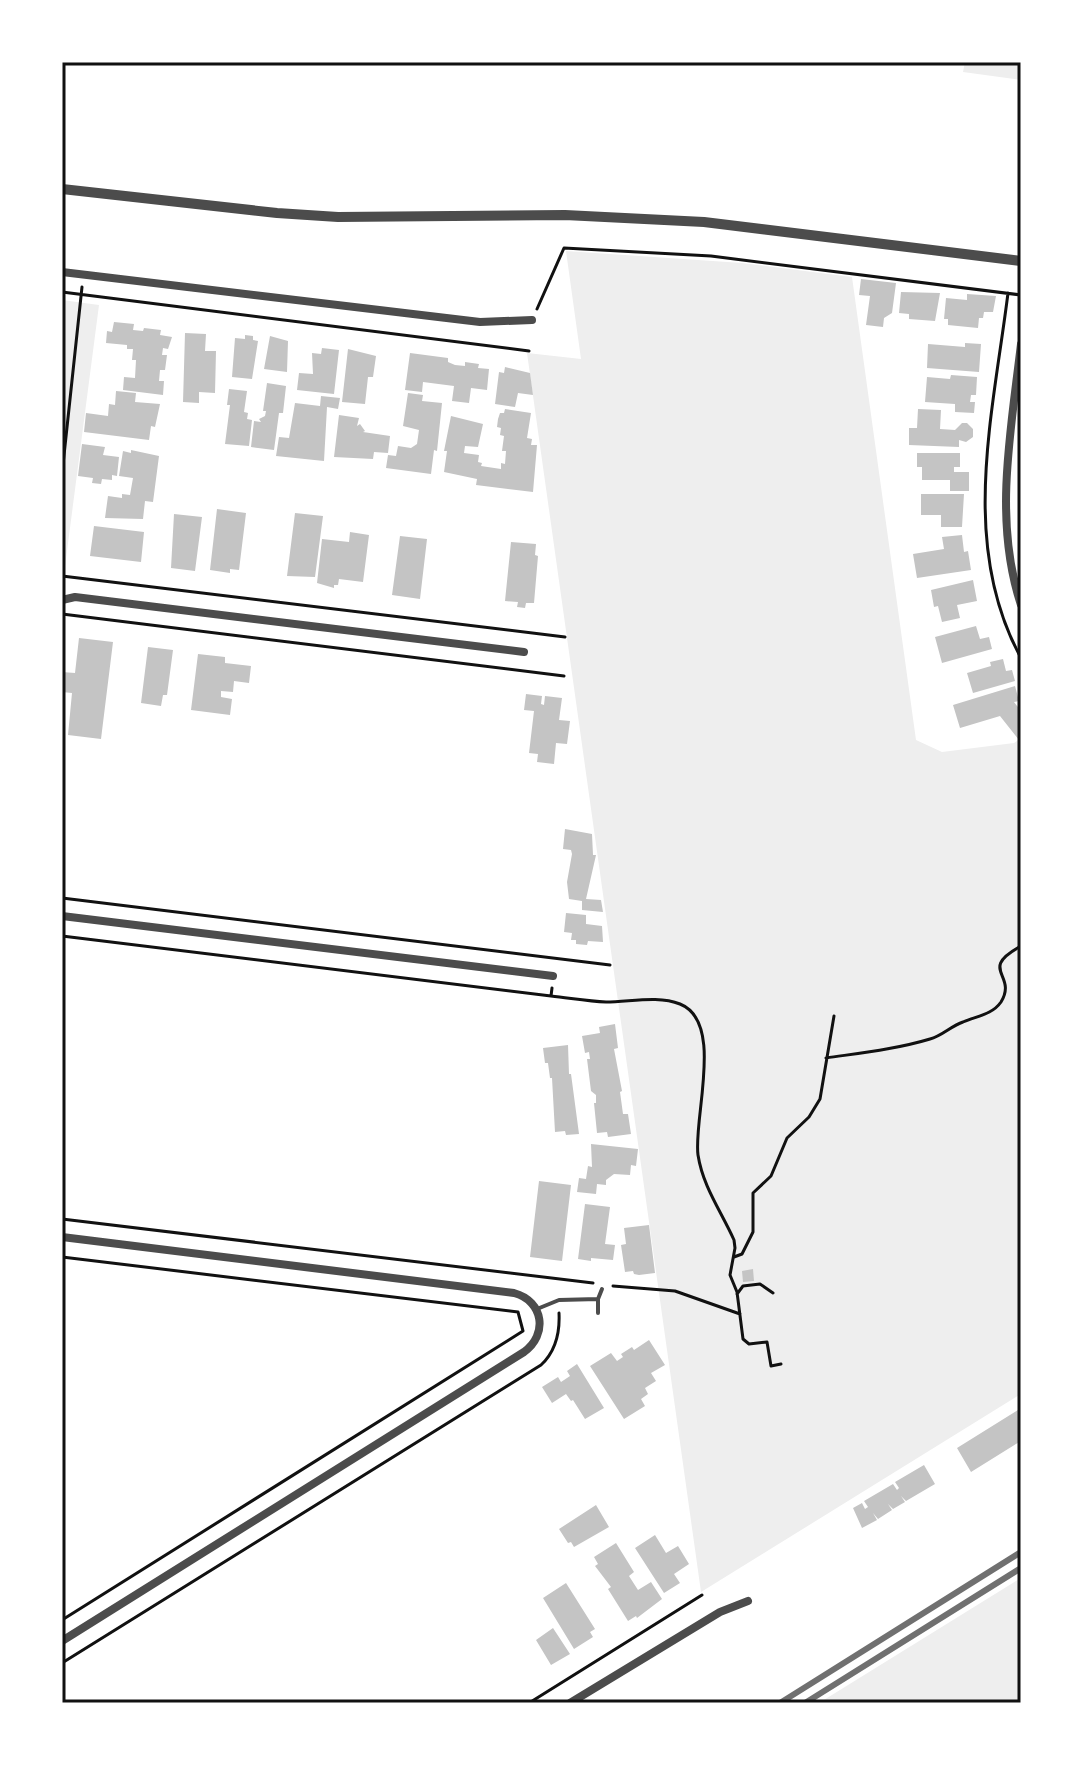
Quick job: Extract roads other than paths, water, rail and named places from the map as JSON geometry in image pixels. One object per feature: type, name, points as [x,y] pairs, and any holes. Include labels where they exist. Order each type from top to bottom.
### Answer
[{"type":"street","points":[[62,189],[338,217],[565,215],[704,222],[1021,261]]},
{"type":"street","points":[[62,272],[480,322],[532,320]]},
{"type":"street","points":[[1021,344],[1004,503],[1009,560],[1021,605]]},
{"type":"street","points":[[62,600],[83,598],[524,652]]},
{"type":"street","points":[[62,916],[553,976]]},
{"type":"street","points":[[62,1237],[514,1293],[528,1299],[537,1309],[540,1327],[533,1346],[524,1352],[62,1641]]},
{"type":"street","points":[[570,1703],[720,1612],[748,1601]]},
{"type":"lane","points":[[598,1313],[602,1287]]},
{"type":"lane","points":[[537,1309],[556,1301],[598,1299]]},
{"type":"railway","points":[[780,1703],[1021,1552]]},
{"type":"railway","points":[[805,1703],[1021,1568]]}]
